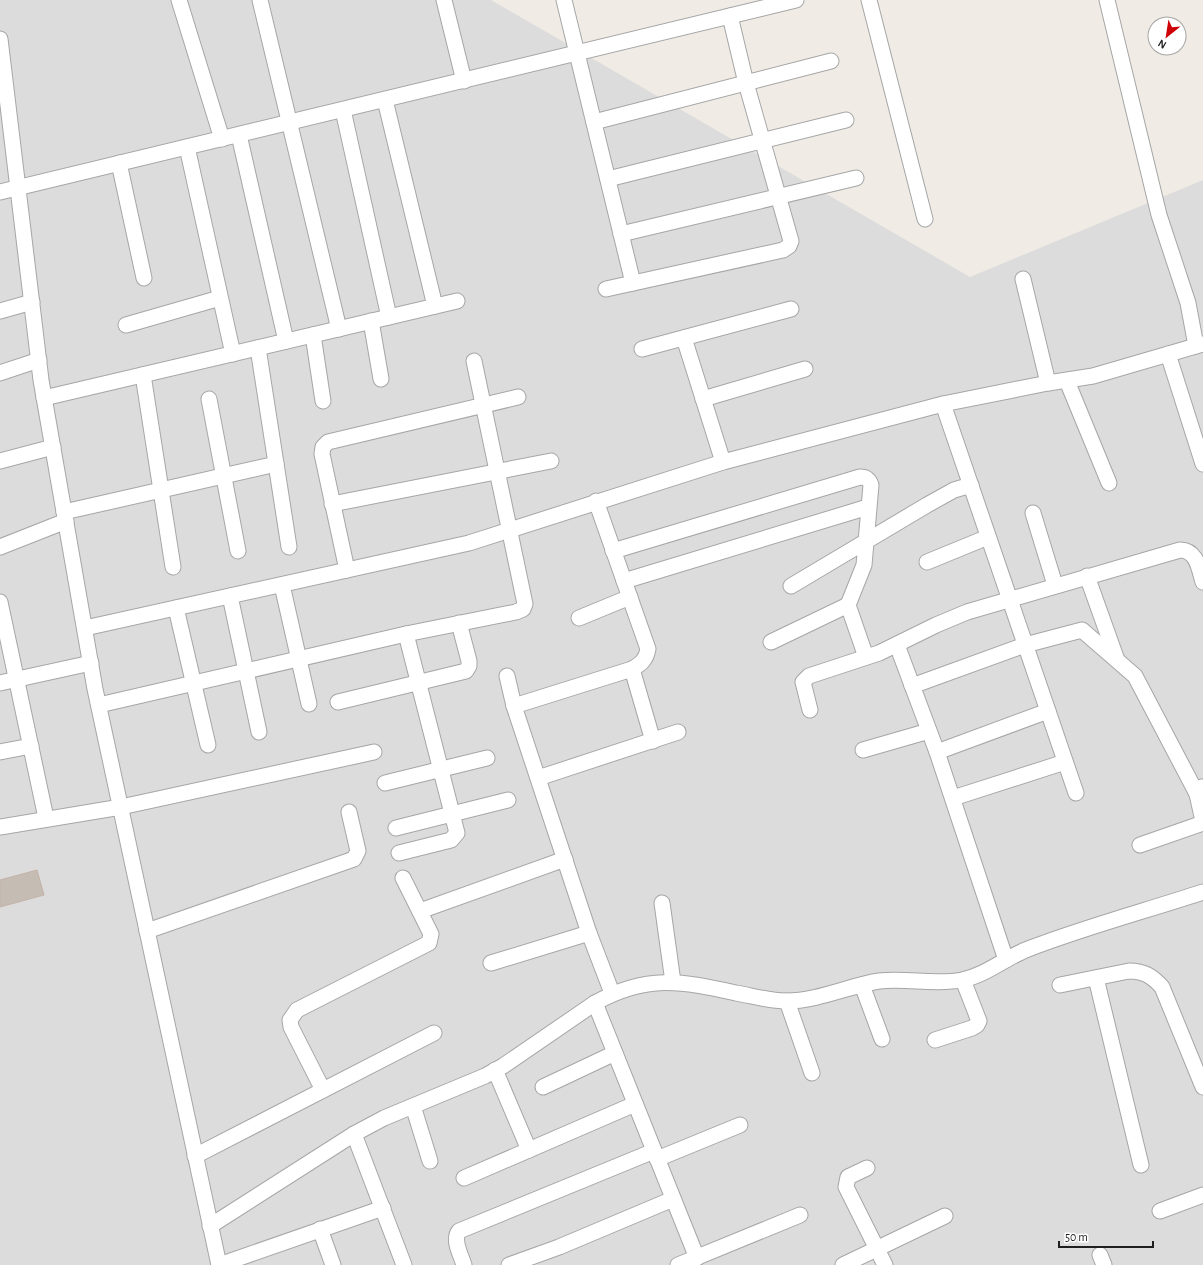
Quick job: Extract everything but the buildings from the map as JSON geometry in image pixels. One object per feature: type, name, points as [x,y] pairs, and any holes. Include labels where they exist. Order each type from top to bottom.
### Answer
[{"type":"street","points":[[179,0],[222,139]]},
{"type":"street","points":[[260,0],[339,328]]},
{"type":"street","points":[[444,0],[464,81]]},
{"type":"street","points":[[564,0],[633,283]]},
{"type":"street","points":[[0,192],[796,0]]},
{"type":"street","points":[[869,0],[925,219]]},
{"type":"street","points":[[85,628],[470,543],[596,501],[723,462],[943,404],[1048,383],[1093,376],[1200,345],[1159,215],[1107,0]]},
{"type":"street","points":[[606,289],[783,250],[789,246],[791,241],[764,141],[746,83],[730,16]]},
{"type":"street","points":[[0,38],[4,105],[18,188],[44,398],[91,663],[219,1265],[383,1208]]},
{"type":"street","points":[[594,122],[831,61]]},
{"type":"street","points":[[385,100],[435,306]]},
{"type":"street","points":[[343,110],[389,317]]},
{"type":"street","points":[[608,179],[846,120]]},
{"type":"street","points":[[239,135],[286,341]]},
{"type":"street","points":[[187,147],[232,354]]},
{"type":"street","points":[[119,163],[144,278]]},
{"type":"street","points":[[621,234],[856,178]]},
{"type":"street","points":[[1023,279],[1048,383]]},
{"type":"street","points":[[126,325],[220,298]]},
{"type":"street","points":[[44,398],[456,301]]},
{"type":"street","points":[[0,311],[32,302]]},
{"type":"street","points":[[642,349],[791,308]]},
{"type":"street","points":[[371,321],[381,379]]},
{"type":"street","points":[[313,335],[323,401]]},
{"type":"street","points":[[684,338],[723,462]]},
{"type":"street","points":[[258,348],[289,547]]},
{"type":"street","points":[[1168,354],[1203,464]]},
{"type":"street","points":[[0,373],[39,360]]},
{"type":"street","points":[[99,705],[298,658],[516,612],[523,609],[525,599],[474,361]]},
{"type":"street","points":[[703,398],[805,369]]},
{"type":"street","points":[[143,375],[173,567]]},
{"type":"street","points":[[1067,381],[1108,483]]},
{"type":"street","points":[[347,570],[322,454],[323,447],[328,442],[518,397]]},
{"type":"street","points":[[209,399],[238,551]]},
{"type":"street","points":[[943,404],[1076,793]]},
{"type":"street","points":[[0,461],[53,447]]},
{"type":"street","points":[[332,504],[551,461]]},
{"type":"street","points":[[0,547],[65,517],[161,490],[276,464]]},
{"type":"street","points":[[613,551],[860,477],[865,477],[871,485],[864,565],[848,605],[866,657]]},
{"type":"street","points":[[791,586],[943,496],[971,485]]},
{"type":"street","points":[[514,706],[632,669],[643,663],[648,649],[596,501]]},
{"type":"street","points":[[624,582],[868,507]]},
{"type":"street","points":[[1032,514],[1054,586]]},
{"type":"street","points":[[927,562],[988,537]]},
{"type":"street","points":[[810,710],[803,687],[805,679],[809,676],[897,645],[951,618],[1009,598],[1180,550],[1197,552],[1203,582]]},
{"type":"street","points":[[1087,576],[1104,619],[1117,661]]},
{"type":"street","points":[[282,585],[309,704]]},
{"type":"street","points":[[230,596],[259,732]]},
{"type":"street","points":[[579,618],[630,598]]},
{"type":"street","points":[[0,602],[2,618],[17,680],[46,818]]},
{"type":"street","points":[[771,642],[848,605]]},
{"type":"street","points":[[176,608],[208,745]]},
{"type":"street","points":[[338,702],[466,671],[469,666],[469,661],[459,623]]},
{"type":"street","points":[[912,686],[1025,645],[1082,630],[1135,676],[1200,790],[1203,822],[1140,845]]},
{"type":"street","points":[[399,853],[451,840],[457,833],[420,683],[406,634]]},
{"type":"street","points":[[897,645],[953,798],[1006,960]]},
{"type":"street","points":[[0,683],[91,663]]},
{"type":"street","points":[[632,669],[653,741]]},
{"type":"street","points":[[507,676],[514,706],[589,933],[612,993]]},
{"type":"street","points":[[937,752],[1048,711]]},
{"type":"street","points":[[863,750],[929,731]]},
{"type":"street","points":[[538,778],[678,732]]},
{"type":"street","points":[[0,752],[31,746]]},
{"type":"street","points":[[0,827],[121,806],[374,752]]},
{"type":"street","points":[[385,783],[487,758]]},
{"type":"street","points":[[953,798],[1065,762]]},
{"type":"street","points":[[396,828],[508,800]]},
{"type":"street","points":[[147,932],[354,859],[358,851],[349,812]]},
{"type":"street","points":[[420,911],[565,859]]},
{"type":"street","points":[[323,1090],[291,1027],[290,1020],[293,1014],[429,943],[431,934],[403,878]]},
{"type":"street","points":[[210,1226],[354,1134],[384,1118],[495,1070],[612,993],[650,984],[673,982],[687,983],[767,999],[786,1001],[803,1000],[862,985],[895,980],[948,982],[963,980],[982,974],[1029,949],[1203,892]]},
{"type":"street","points":[[662,903],[673,982]]},
{"type":"street","points":[[491,963],[589,933]]},
{"type":"street","points":[[1060,985],[1129,970],[1149,974],[1162,987],[1203,1087]]},
{"type":"street","points":[[1096,978],[1141,1165]]},
{"type":"street","points":[[935,1040],[977,1025],[978,1016],[963,980]]},
{"type":"street","points":[[862,985],[882,1039]]},
{"type":"street","points":[[786,1001],[812,1074]]},
{"type":"street","points":[[595,1003],[697,1258]]},
{"type":"street","points":[[195,1156],[434,1033]]},
{"type":"street","points":[[543,1087],[615,1053]]},
{"type":"street","points":[[495,1070],[529,1150]]},
{"type":"street","points":[[464,1178],[635,1104]]},
{"type":"street","points":[[414,1106],[430,1161]]},
{"type":"street","points":[[464,1265],[456,1240],[456,1235],[459,1231],[656,1155],[740,1125]]},
{"type":"street","points":[[354,1134],[404,1265]]},
{"type":"street","points":[[867,1168],[848,1177],[846,1187],[885,1265]]},
{"type":"street","points":[[1160,1211],[1203,1195]]},
{"type":"street","points":[[509,1265],[559,1247],[673,1199]]},
{"type":"street","points":[[678,1265],[800,1215]]},
{"type":"street","points":[[843,1265],[946,1216]]},
{"type":"street","points":[[320,1230],[333,1265]]},
{"type":"shaded area","points":[[0,0],[491,0],[970,277],[1203,180],[1203,1265],[0,1265]]}]
